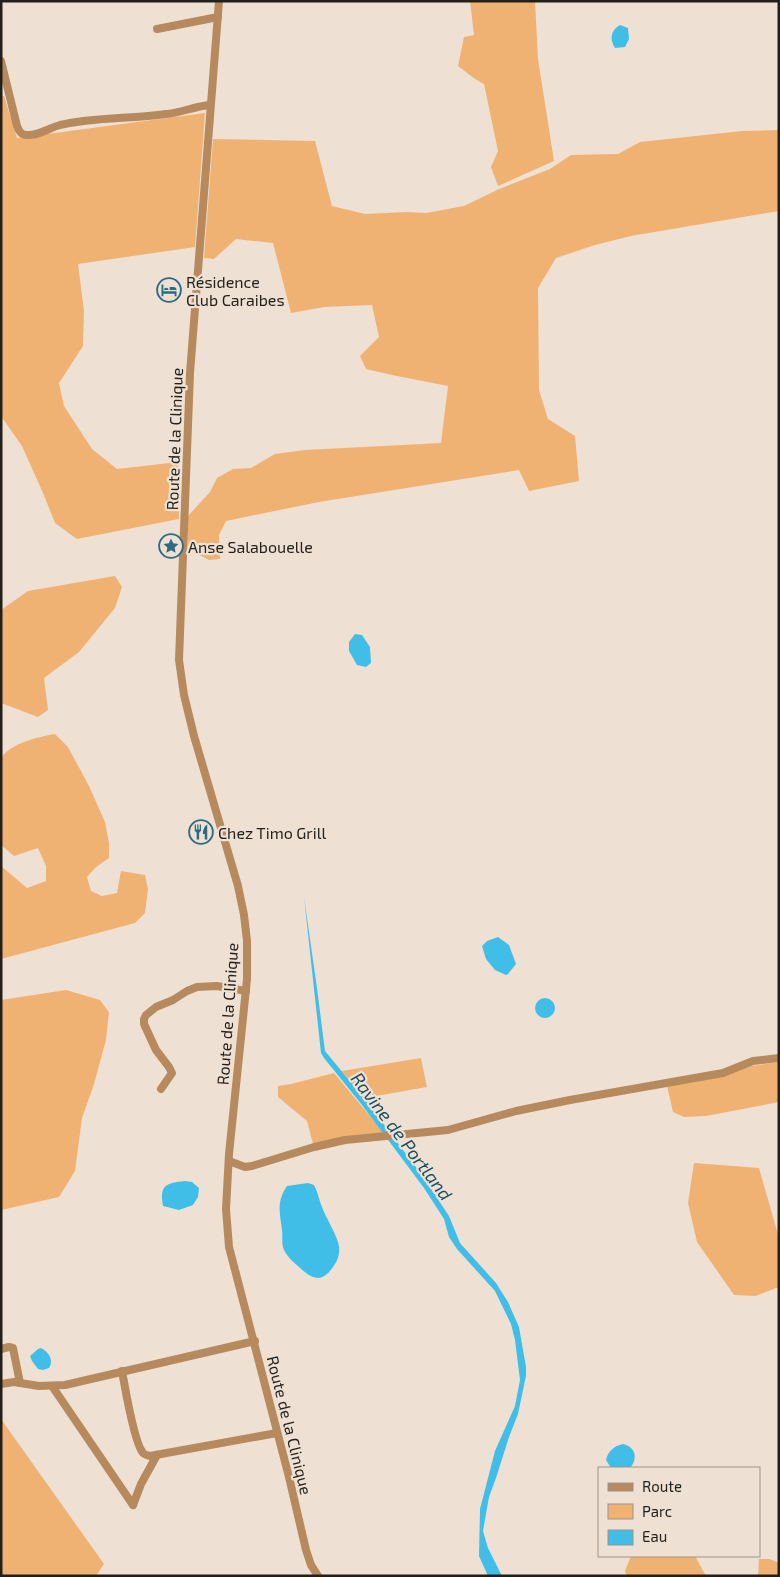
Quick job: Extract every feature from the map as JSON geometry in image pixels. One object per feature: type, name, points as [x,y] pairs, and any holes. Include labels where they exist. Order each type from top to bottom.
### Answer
[{"type":"street","name":"Route de la Clinique","points":[[219,1],[190,373],[179,660],[184,695],[194,736],[243,906],[248,952],[246,991],[229,1161],[226,1210],[229,1247],[255,1341],[306,1550],[311,1565],[318,1576]]},
{"type":"street","points":[[157,29],[218,17]]},
{"type":"street","points":[[1,61],[17,126],[20,133],[24,136],[59,126],[126,116],[168,114],[198,106],[210,105]]},
{"type":"street","points":[[161,1088],[172,1073],[156,1050],[144,1024],[146,1015],[156,1007],[197,987],[217,986],[246,991]]},
{"type":"street","points":[[229,1161],[245,1167],[314,1147],[351,1139],[448,1130],[516,1111],[723,1072],[753,1062],[779,1058]]},
{"type":"street","points":[[1,1384],[65,1385],[255,1341]]},
{"type":"street","points":[[1,1348],[13,1348],[20,1383]]},
{"type":"street","points":[[122,1371],[135,1434],[142,1452],[146,1455],[157,1455],[277,1433]]},
{"type":"street","points":[[52,1386],[133,1505],[141,1484],[157,1455]]},
{"type":"green space","points":[[470,1],[535,1],[538,59],[554,161],[498,186],[491,167],[498,151],[484,84],[458,66],[464,37],[474,35]]},
{"type":"green space","points":[[1,96],[4,96],[17,138],[205,113],[195,247],[78,264],[84,311],[83,346],[59,383],[64,406],[92,449],[117,469],[178,462],[179,519],[77,539],[55,523],[22,446],[1,416]]},
{"type":"green space","points":[[779,130],[779,211],[631,236],[595,245],[556,258],[538,288],[539,390],[548,419],[575,436],[579,481],[529,491],[519,470],[319,502],[226,521],[219,535],[220,559],[209,560],[188,549],[188,516],[210,492],[217,478],[233,469],[251,468],[275,454],[305,450],[441,443],[448,386],[366,369],[360,356],[379,337],[372,305],[324,307],[291,313],[273,243],[236,239],[214,259],[204,258],[213,139],[315,141],[332,206],[365,214],[426,213],[464,206],[499,189],[550,169],[571,155],[618,154],[640,142],[742,131]]},
{"type":"green space","points":[[115,576],[122,587],[115,608],[79,652],[44,678],[48,710],[38,717],[1,703],[1,610],[28,591]]},
{"type":"green space","points":[[55,734],[68,747],[89,786],[105,822],[109,843],[109,858],[96,867],[87,877],[91,891],[102,896],[117,893],[121,871],[145,875],[148,889],[145,913],[135,923],[1,959],[1,866],[27,888],[46,881],[46,866],[38,848],[14,856],[1,845],[1,758],[11,748],[33,739]]},
{"type":"green space","points":[[66,990],[100,1000],[109,1012],[106,1040],[82,1118],[75,1171],[59,1197],[1,1210],[1,1000]]},
{"type":"green space","points":[[421,1058],[427,1087],[365,1098],[342,1071]]},
{"type":"green space","points":[[779,1062],[779,1102],[706,1116],[684,1117],[673,1112],[667,1086],[728,1074],[752,1066]]},
{"type":"green space","points":[[334,1073],[385,1134],[313,1144],[307,1121],[278,1097],[278,1086]]},
{"type":"green space","points":[[694,1163],[759,1168],[779,1238],[779,1287],[755,1296],[734,1295],[697,1242],[688,1203]]},
{"type":"green space","points":[[1,1419],[104,1564],[96,1576],[1,1576]]},
{"type":"green space","points":[[631,1557],[696,1557],[706,1576],[627,1576],[625,1571]]},
{"type":"green space","points":[[759,1559],[770,1559],[779,1563],[779,1576],[758,1576]]},
{"type":"water","points":[[620,25],[628,28],[629,39],[625,47],[615,48],[612,35]]},
{"type":"water","points":[[355,634],[362,635],[370,647],[371,663],[366,667],[357,665],[349,651],[349,642]]},
{"type":"water","points":[[304,897],[325,1051],[368,1103],[424,1178],[449,1216],[460,1243],[496,1283],[508,1302],[519,1327],[526,1376],[518,1414],[489,1497],[483,1531],[488,1548],[502,1576],[488,1576],[479,1556],[480,1509],[495,1451],[515,1406],[520,1380],[511,1324],[495,1291],[457,1249],[449,1237],[444,1219],[424,1188],[321,1053]]},
{"type":"water","points":[[498,937],[509,945],[516,964],[506,975],[495,970],[486,959],[482,946],[487,941]]},
{"type":"water","points":[[545,998],[552,1001],[555,1008],[552,1015],[545,1018],[538,1015],[535,1008],[538,1001]]},
{"type":"water","points":[[185,1181],[192,1182],[199,1188],[198,1197],[193,1205],[179,1210],[163,1206],[162,1194],[165,1186]]},
{"type":"water","points":[[308,1183],[314,1185],[339,1246],[335,1264],[331,1270],[318,1278],[304,1272],[288,1257],[283,1245],[280,1213],[281,1197],[287,1186]]},
{"type":"water","points":[[41,1348],[51,1359],[49,1368],[43,1370],[38,1369],[30,1356]]},
{"type":"water","points":[[623,1444],[633,1451],[635,1457],[631,1467],[610,1467],[606,1460],[608,1454],[617,1446]]},
{"type":"place","name":"Résidence Club Caraibes","points":[[169,290]]},
{"type":"place","name":"Anse Salabouelle","points":[[171,546]]},
{"type":"place","name":"Chez Timo Grill","points":[[201,832]]},
{"type":"water label","name":"Ravine de Portland","points":[[402,1136]]}]
